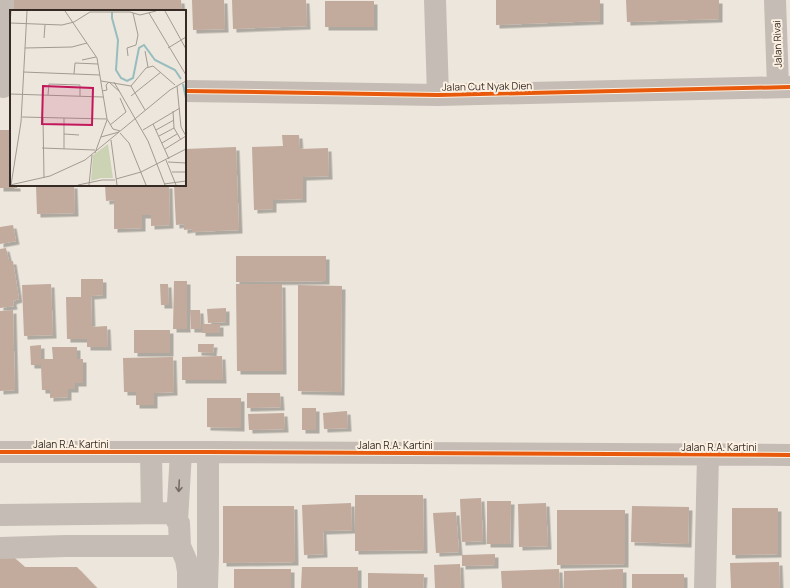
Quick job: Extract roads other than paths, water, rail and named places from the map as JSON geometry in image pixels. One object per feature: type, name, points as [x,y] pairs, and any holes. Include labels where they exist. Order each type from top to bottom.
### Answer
[{"type":"street","points":[[4,0],[2,56],[5,87]]},
{"type":"street","points":[[435,0],[438,95]]},
{"type":"street","name":"Jalan Rivai","points":[[775,0],[784,87]]},
{"type":"street","name":"Jalan Cut Nyak Dien","points":[[186,91],[438,95],[784,87]]},
{"type":"street","name":"Jalan R.A. Kartini","points":[[0,452],[790,455]]},
{"type":"street","points":[[151,452],[152,512]]},
{"type":"street","points":[[177,521],[181,452]]},
{"type":"street","points":[[207,588],[208,452]]},
{"type":"street","points":[[704,588],[708,455]]},
{"type":"street","points":[[0,515],[152,512],[172,513],[179,523],[180,546],[186,560],[188,570],[188,588]]},
{"type":"street","points":[[0,548],[66,546],[180,546]]}]
